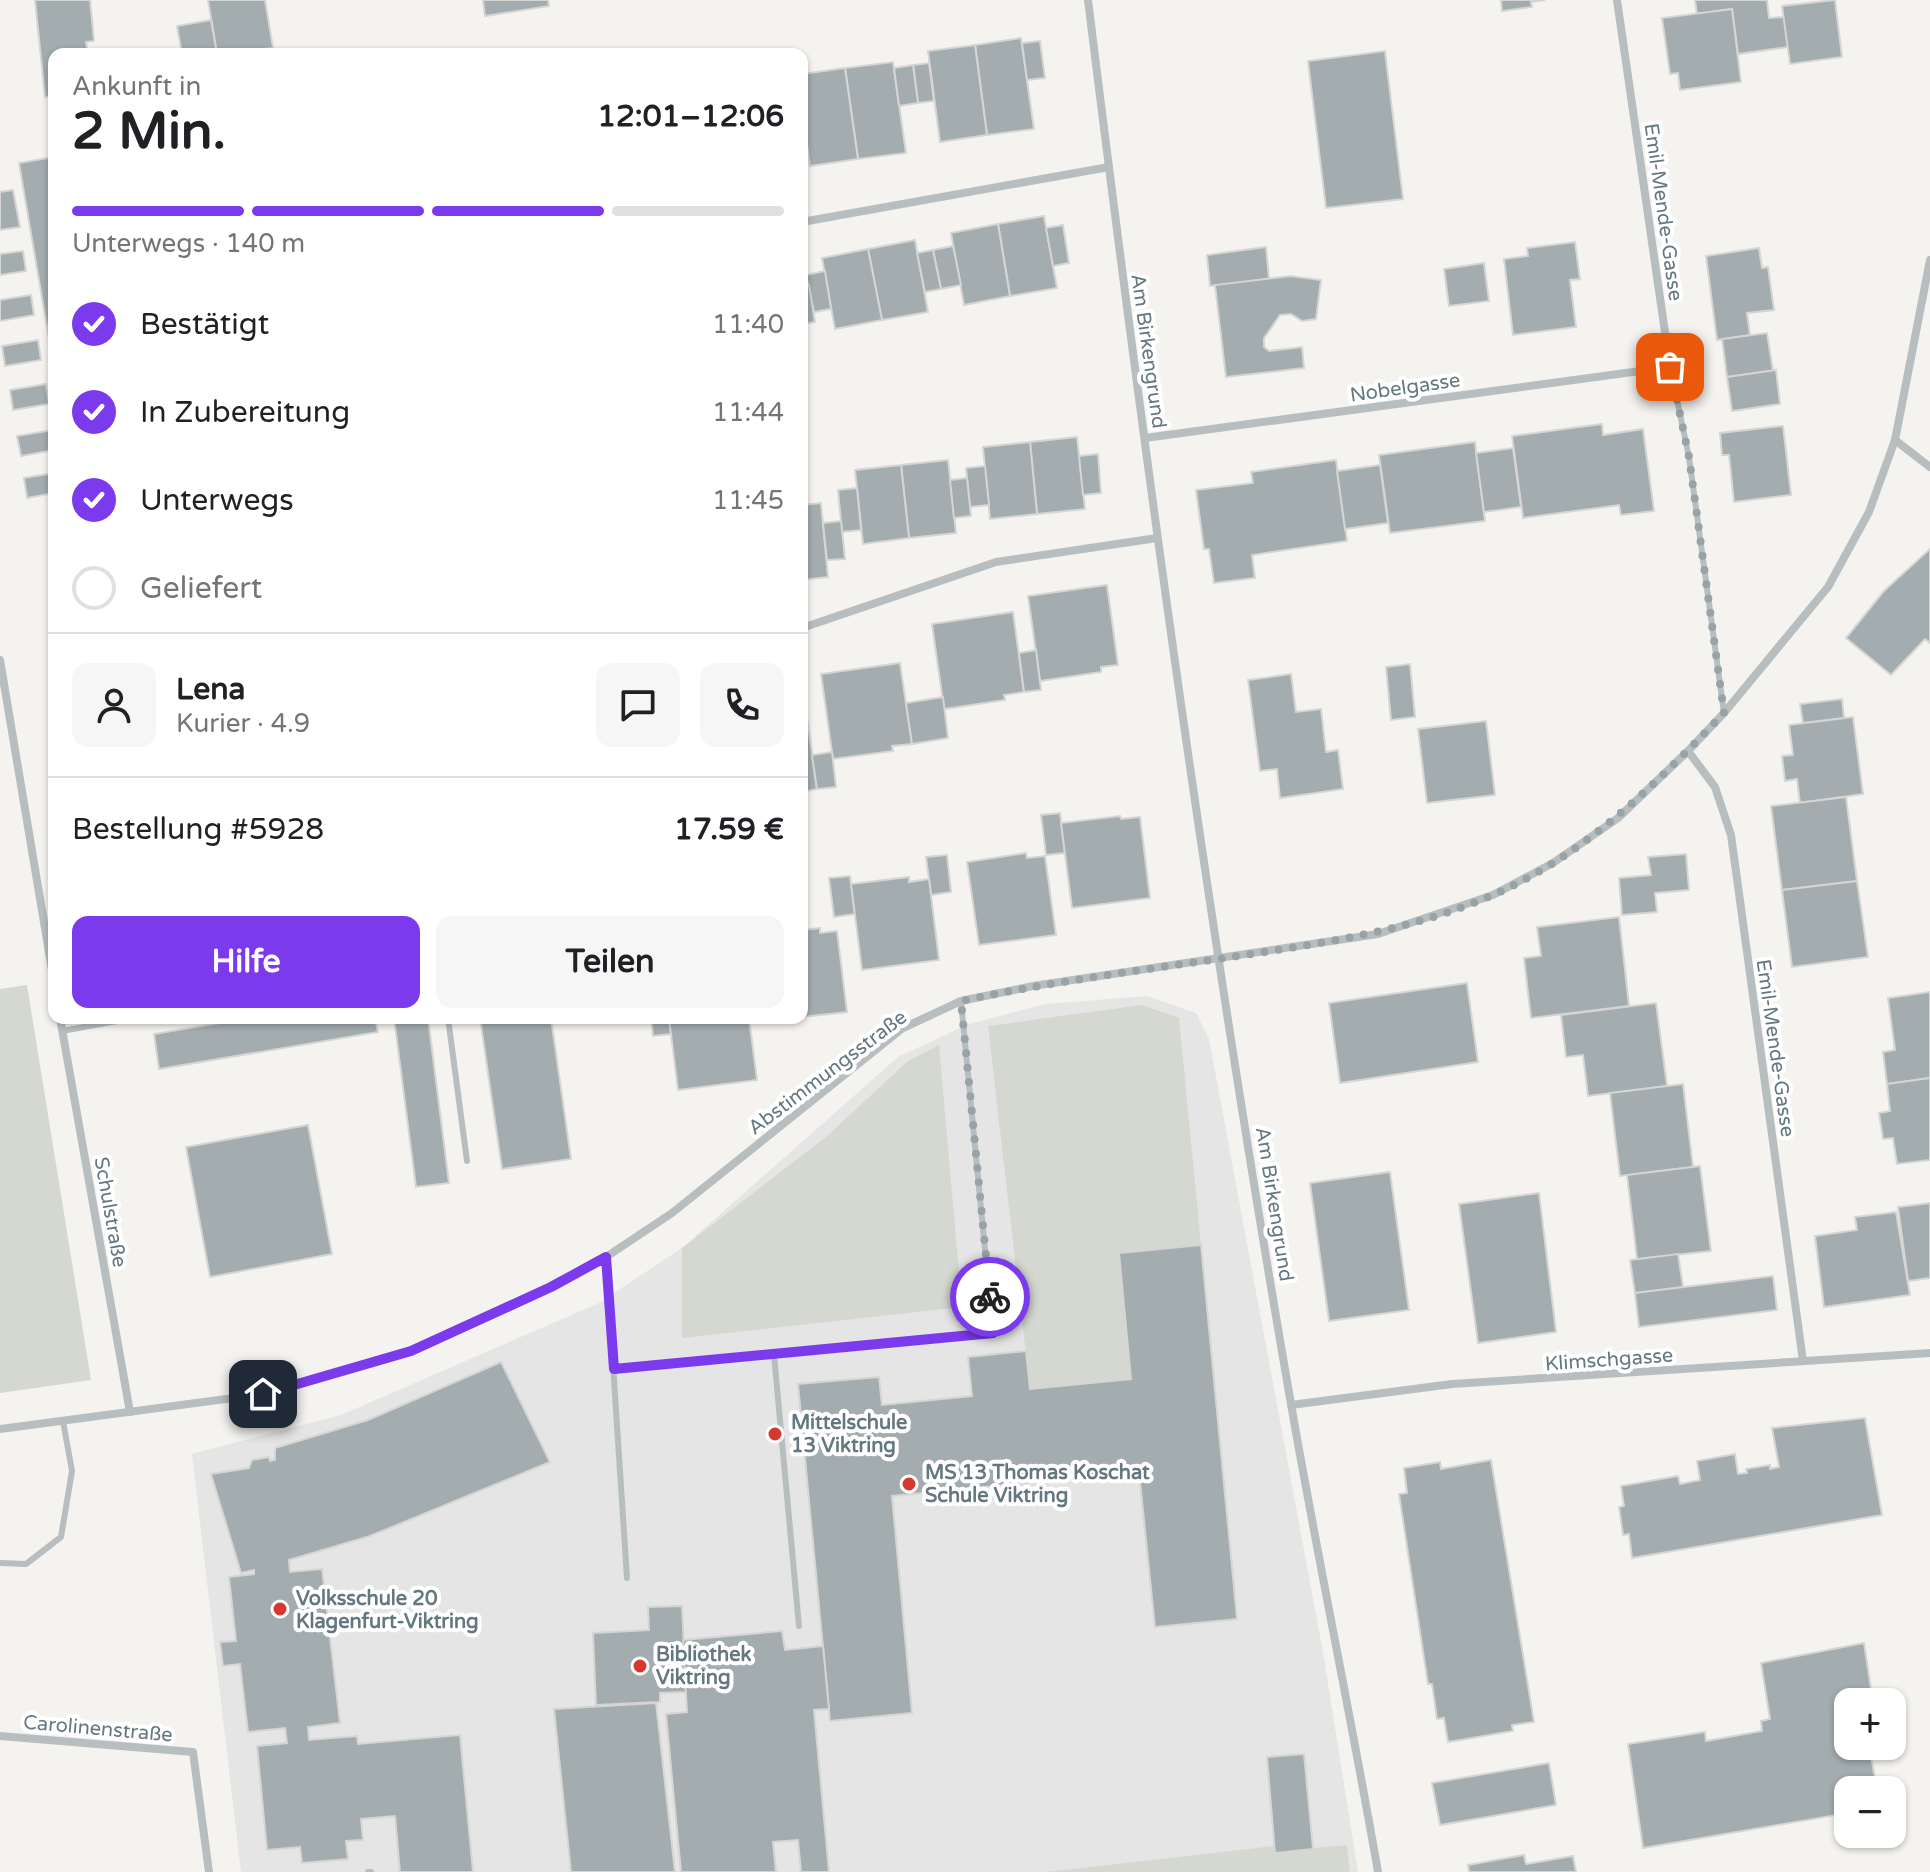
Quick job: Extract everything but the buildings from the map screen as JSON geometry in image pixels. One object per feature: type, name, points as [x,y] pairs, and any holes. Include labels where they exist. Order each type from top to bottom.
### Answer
[{"type":"street","name":"Am Birkengrund","points":[[1088,0],[1157,538],[1218,959],[1291,1405],[1378,1872]]},
{"type":"street","name":"Emil-Mende-Gasse","points":[[1617,0],[1670,367]]},
{"type":"street","points":[[808,221],[1109,167]]},
{"type":"street","name":"Abstimmungsstraße","points":[[0,1429],[263,1394],[355,1370],[411,1351],[551,1287],[606,1257],[672,1213],[903,1028],[961,1001],[1033,986],[1378,934],[1493,895],[1553,863],[1618,818],[1688,751],[1724,713],[1828,587],[1869,512],[1895,440],[1930,260]]},
{"type":"street","name":"Nobelgasse","points":[[1145,438],[1670,367]]},
{"type":"street","points":[[1895,440],[1930,467]]},
{"type":"street","points":[[808,626],[996,562],[1157,538]]},
{"type":"street","points":[[0,660],[48,946]]},
{"type":"street","name":"Emil-Mende-Gasse","points":[[1688,751],[1715,787],[1731,835],[1803,1361]]},
{"type":"street","name":"Schulstraße","points":[[61,1024],[130,1412]]},
{"type":"street","name":"Klimschgasse","points":[[1291,1405],[1452,1384],[1930,1353]]},
{"type":"street","name":"Carolinenstraße","points":[[0,1736],[193,1752],[209,1872]]},
{"type":"lane","name":"Emil-Mende-Gasse","points":[[1670,367],[1689,457],[1724,713]]},
{"type":"lane","points":[[614,1369],[993,1333],[961,1001]]},
{"type":"lane","points":[[62,1031],[100,1024]]},
{"type":"lane","points":[[449,1024],[467,1161]]},
{"type":"lane","points":[[606,1257],[627,1578]]},
{"type":"lane","points":[[774,1355],[799,1626]]},
{"type":"lane","points":[[0,1563],[26,1564],[61,1537],[72,1471],[63,1421]]},
{"type":"shaded area","points":[[27,985],[91,1380],[0,1393],[0,989]]},
{"type":"shaded area","name":"Mittelschule 13 Viktring","points":[[1147,996],[1196,1013],[1209,1039],[1323,1652],[1358,1872],[241,1872],[192,1454],[341,1415],[599,1303],[682,1248],[898,1057],[969,1024],[1046,1004]]},
{"type":"shaded area","points":[[1142,1005],[1179,1018],[1201,1245],[1119,1253],[1131,1379],[1030,1389],[988,1026]]},
{"type":"shaded area","points":[[939,1045],[962,1307],[682,1338],[682,1248],[826,1137],[908,1061]]},
{"type":"shaded area","points":[[1347,1845],[1350,1872],[1047,1872],[1274,1846],[1275,1852]]},
{"type":"way so far","points":[[990,1297],[961,1001],[1033,986],[1378,934],[1493,895],[1553,863],[1618,818],[1724,713],[1689,457],[1670,367]]},
{"type":"place","name":"Mittelschule 13 Viktring","points":[[775,1434]]},
{"type":"place","name":"MS 13 Thomas Koschat Schule Viktring","points":[[909,1484]]},
{"type":"place","name":"Volksschule 20 Klagenfurt-Viktring","points":[[280,1609]]},
{"type":"place","name":"Bibliothek Viktring","points":[[640,1666]]},
{"type":"route","points":[[263,1394],[355,1370],[411,1351],[551,1287],[606,1257],[614,1369],[993,1333],[990,1297]]}]
